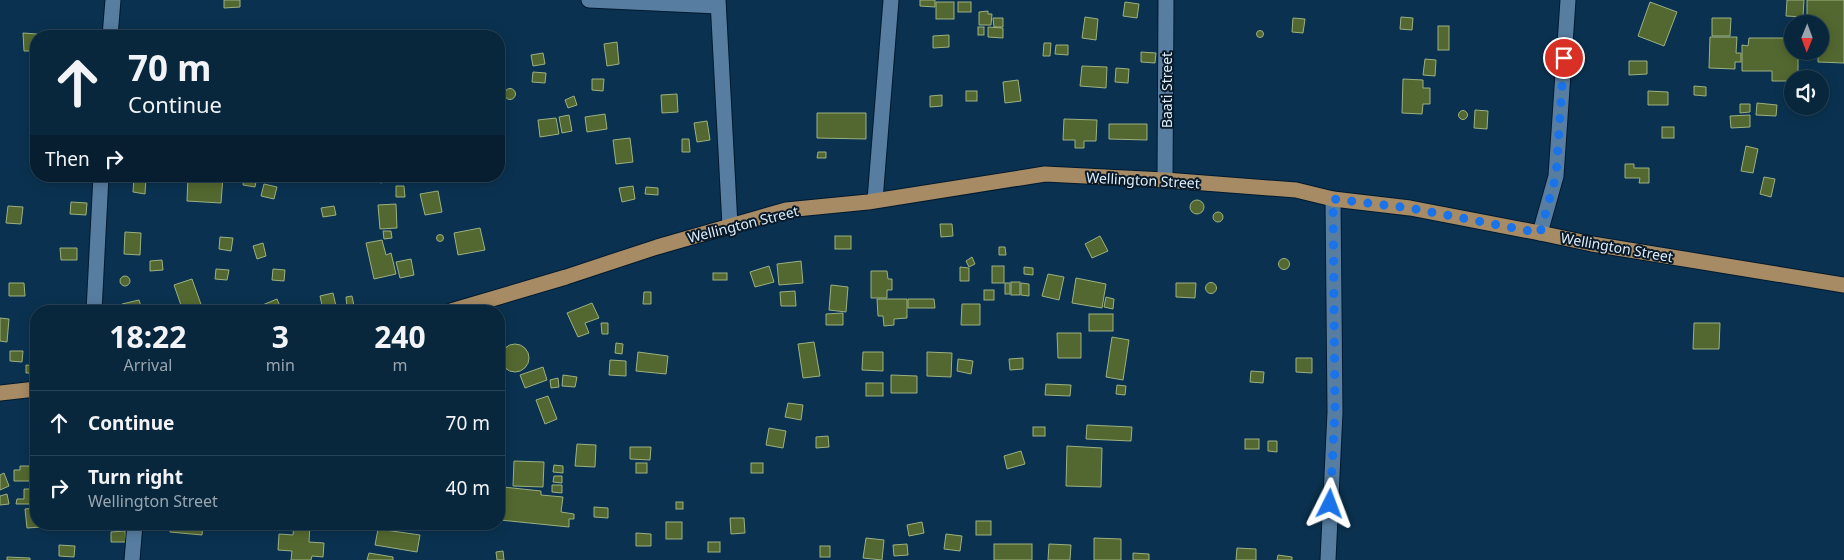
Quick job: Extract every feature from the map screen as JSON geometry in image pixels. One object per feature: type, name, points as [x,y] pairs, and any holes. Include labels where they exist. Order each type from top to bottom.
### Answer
[{"type":"main road","name":"Wellington Street","points":[[471,305],[566,277],[657,247],[786,210],[874,200],[1045,174],[1165,180],[1296,190],[1333,199],[1410,208],[1592,244],[1844,285]]},
{"type":"main road","points":[[0,393],[30,390]]},
{"type":"street","points":[[110,30],[113,0]]},
{"type":"street","points":[[589,0],[718,3],[730,226]]},
{"type":"street","points":[[874,200],[891,0]]},
{"type":"street","name":"Baati Street","points":[[1165,180],[1166,0]]},
{"type":"street","points":[[1540,233],[1556,176],[1568,0]]},
{"type":"street","points":[[94,305],[101,182]]},
{"type":"street","points":[[1328,560],[1335,412],[1333,199]]},
{"type":"street","points":[[132,560],[134,530]]},
{"type":"building","points":[[224,0],[240,0],[240,7],[224,8]]},
{"type":"building","points":[[920,0],[935,0],[935,7],[920,6]]},
{"type":"building","points":[[1787,0],[1804,0],[1803,15],[1786,15]]},
{"type":"building","points":[[1807,0],[1844,0],[1844,63],[1818,62],[1818,60],[1829,60],[1829,15],[1807,15]]},
{"type":"building","points":[[936,2],[954,2],[954,19],[936,19]]},
{"type":"building","points":[[958,2],[971,2],[971,12],[958,12]]},
{"type":"building","points":[[1125,2],[1139,4],[1137,18],[1123,16]]},
{"type":"building","points":[[1650,2],[1677,12],[1664,46],[1638,36]]},
{"type":"building","points":[[988,11],[988,14],[992,14],[991,25],[979,25],[979,12]]},
{"type":"building","points":[[1085,17],[1098,19],[1096,40],[1082,38]]},
{"type":"building","points":[[1401,17],[1413,18],[1412,30],[1400,29]]},
{"type":"building","points":[[993,18],[1003,18],[1003,27],[994,27]]},
{"type":"building","points":[[1293,18],[1305,19],[1303,33],[1292,32]]},
{"type":"building","points":[[1712,18],[1731,18],[1730,36],[1712,36]]},
{"type":"building","points":[[1438,26],[1449,26],[1449,50],[1438,50]]},
{"type":"building","points":[[978,27],[984,27],[984,35],[978,35]]},
{"type":"building","points":[[988,27],[1003,28],[1003,38],[988,37]]},
{"type":"building","points":[[1260,30],[1264,34],[1260,38],[1256,34]]},
{"type":"building","points":[[23,33],[30,34],[30,51],[24,51]]},
{"type":"building","points":[[949,35],[949,47],[933,48],[933,36]]},
{"type":"building","points":[[1710,37],[1737,37],[1736,53],[1741,53],[1741,62],[1735,62],[1735,69],[1709,68]]},
{"type":"building","points":[[1749,38],[1784,38],[1784,60],[1798,60],[1798,70],[1784,70],[1784,81],[1772,81],[1772,71],[1742,71],[1742,45],[1748,46]]},
{"type":"building","points":[[617,42],[619,64],[607,66],[604,44]]},
{"type":"building","points":[[1044,43],[1051,43],[1050,56],[1043,56]]},
{"type":"building","points":[[1056,45],[1068,45],[1068,55],[1055,54]]},
{"type":"building","points":[[1141,52],[1156,53],[1155,63],[1141,62]]},
{"type":"building","points":[[543,53],[545,64],[533,66],[531,55]]},
{"type":"building","points":[[1425,59],[1436,60],[1435,76],[1423,75]]},
{"type":"building","points":[[1629,61],[1647,61],[1647,74],[1629,75]]},
{"type":"building","points":[[1082,66],[1107,67],[1106,88],[1080,86]]},
{"type":"building","points":[[1116,68],[1129,69],[1128,83],[1115,82]]},
{"type":"building","points":[[533,72],[546,73],[545,83],[532,82]]},
{"type":"building","points":[[592,79],[604,79],[603,91],[592,90]]},
{"type":"building","points":[[1403,79],[1423,80],[1423,88],[1430,88],[1430,104],[1423,104],[1422,114],[1402,113]]},
{"type":"building","points":[[1018,80],[1021,101],[1005,103],[1003,82]]},
{"type":"building","points":[[1694,86],[1706,87],[1706,96],[1694,95]]},
{"type":"building","points":[[510,88],[515,92],[514,98],[510,100],[506,98],[506,90]]},
{"type":"building","points":[[966,91],[977,91],[977,101],[966,101]]},
{"type":"building","points":[[1648,91],[1668,92],[1668,105],[1648,105]]},
{"type":"building","points":[[677,94],[678,112],[662,113],[661,95]]},
{"type":"building","points":[[942,95],[942,106],[930,107],[930,96]]},
{"type":"building","points":[[574,96],[577,105],[568,108],[565,100]]},
{"type":"building","points":[[1757,103],[1777,105],[1776,116],[1756,115]]},
{"type":"building","points":[[1740,104],[1750,104],[1750,112],[1740,113]]},
{"type":"building","points":[[1475,110],[1488,111],[1487,129],[1474,128]]},
{"type":"building","points":[[1463,111],[1467,115],[1463,119],[1459,115]]},
{"type":"building","points":[[817,113],[866,113],[866,139],[817,138]]},
{"type":"building","points":[[605,114],[607,129],[587,132],[585,117]]},
{"type":"building","points":[[569,115],[572,131],[562,133],[559,117]]},
{"type":"building","points":[[1750,115],[1750,127],[1731,128],[1730,116]]},
{"type":"building","points":[[556,118],[559,134],[540,137],[538,120]]},
{"type":"building","points":[[1064,119],[1097,120],[1096,141],[1084,141],[1084,148],[1075,148],[1075,140],[1063,140]]},
{"type":"building","points":[[707,121],[710,140],[697,142],[694,123]]},
{"type":"building","points":[[1109,124],[1147,124],[1147,140],[1109,139]]},
{"type":"building","points":[[1662,127],[1674,127],[1674,138],[1662,138]]},
{"type":"building","points":[[630,138],[633,162],[616,164],[613,140]]},
{"type":"building","points":[[682,139],[689,139],[690,152],[682,152]]},
{"type":"building","points":[[1746,146],[1758,149],[1753,173],[1741,171]]},
{"type":"building","points":[[818,152],[826,152],[826,158],[817,158]]},
{"type":"building","points":[[1625,164],[1634,164],[1634,168],[1649,168],[1649,183],[1639,183],[1640,178],[1625,178]]},
{"type":"building","points":[[1764,177],[1775,179],[1771,197],[1760,194]]},
{"type":"building","points":[[134,182],[146,182],[145,194],[133,192]]},
{"type":"building","points":[[188,182],[223,182],[221,203],[187,201]]},
{"type":"building","points":[[243,182],[256,182],[255,187],[243,185]]},
{"type":"building","points":[[264,184],[277,187],[274,199],[261,196]]},
{"type":"building","points":[[396,186],[404,186],[405,197],[396,197]]},
{"type":"building","points":[[633,186],[635,199],[622,202],[619,188]]},
{"type":"building","points":[[646,187],[658,188],[658,195],[645,194]]},
{"type":"building","points":[[438,191],[442,212],[425,215],[420,194]]},
{"type":"building","points":[[1197,200],[1202,202],[1204,207],[1202,212],[1197,214],[1192,212],[1190,207],[1192,202]]},
{"type":"building","points":[[71,202],[87,203],[86,215],[70,214]]},
{"type":"building","points":[[396,204],[397,228],[380,229],[378,205]]},
{"type":"building","points":[[8,206],[23,207],[21,224],[6,223]]},
{"type":"building","points":[[334,206],[336,215],[323,217],[321,208]]},
{"type":"building","points":[[1216,212],[1220,212],[1223,217],[1222,221],[1216,222],[1213,219],[1213,215]]},
{"type":"building","points":[[940,224],[952,224],[953,236],[941,237]]},
{"type":"building","points":[[480,228],[485,250],[458,255],[454,233]]},
{"type":"building","points":[[383,231],[391,231],[392,238],[384,239]]},
{"type":"building","points":[[125,232],[141,233],[140,255],[124,254]]},
{"type":"building","points":[[440,234],[444,238],[440,242],[436,238]]},
{"type":"building","points":[[835,236],[851,236],[851,249],[835,249]]},
{"type":"building","points":[[1100,236],[1108,251],[1092,258],[1085,244]]},
{"type":"building","points":[[220,237],[233,238],[231,251],[219,249]]},
{"type":"building","points":[[382,240],[386,255],[391,253],[396,274],[374,279],[366,243]]},
{"type":"building","points":[[263,243],[266,256],[257,259],[253,246]]},
{"type":"building","points":[[999,247],[1005,247],[1006,255],[999,255]]},
{"type":"building","points":[[60,248],[77,248],[77,260],[61,260]]},
{"type":"building","points":[[972,257],[975,264],[969,267],[966,261]]},
{"type":"building","points":[[411,259],[414,275],[400,278],[396,262]]},
{"type":"building","points":[[1282,259],[1286,259],[1289,264],[1288,268],[1282,269],[1279,266],[1279,262]]},
{"type":"building","points":[[162,260],[163,270],[150,271],[150,261]]},
{"type":"building","points":[[801,261],[803,283],[779,285],[777,264]]},
{"type":"building","points":[[769,266],[774,282],[755,287],[750,272]]},
{"type":"building","points":[[992,266],[1004,266],[1004,283],[992,283]]},
{"type":"building","points":[[960,267],[969,268],[969,281],[960,281]]},
{"type":"building","points":[[1024,267],[1033,268],[1033,275],[1024,274]]},
{"type":"building","points":[[216,269],[229,270],[227,280],[215,279]]},
{"type":"building","points":[[273,269],[285,270],[284,281],[272,280]]},
{"type":"building","points":[[871,271],[887,271],[888,279],[892,279],[892,290],[887,290],[887,298],[871,298]]},
{"type":"building","points":[[713,273],[727,273],[727,280],[713,280]]},
{"type":"building","points":[[1048,274],[1064,277],[1059,300],[1042,296]]},
{"type":"building","points":[[125,276],[130,281],[125,286],[120,281]]},
{"type":"building","points":[[1076,278],[1106,284],[1102,308],[1072,303]]},
{"type":"building","points":[[192,279],[201,305],[181,305],[174,285]]},
{"type":"building","points":[[1011,282],[1020,282],[1020,295],[1011,295]]},
{"type":"building","points":[[1211,282],[1217,288],[1211,294],[1205,288]]},
{"type":"building","points":[[9,283],[24,283],[25,296],[9,296]]},
{"type":"building","points":[[1005,283],[1010,283],[1010,294],[1005,294]]},
{"type":"building","points":[[1021,283],[1029,284],[1029,296],[1021,295]]},
{"type":"building","points":[[1176,283],[1196,283],[1195,298],[1176,297]]},
{"type":"building","points":[[831,285],[848,287],[846,312],[829,310]]},
{"type":"building","points":[[984,290],[994,290],[994,300],[984,300]]},
{"type":"building","points":[[795,291],[796,306],[781,306],[780,292]]},
{"type":"building","points":[[644,292],[651,292],[651,304],[643,304]]},
{"type":"building","points":[[333,293],[336,305],[322,305],[320,296]]},
{"type":"building","points":[[352,296],[354,305],[347,305],[346,297]]},
{"type":"building","points":[[1106,297],[1114,299],[1113,309],[1104,307]]},
{"type":"building","points":[[277,299],[280,305],[262,305]]},
{"type":"building","points":[[877,299],[907,299],[907,318],[894,319],[894,325],[884,326],[883,316],[878,316]]},
{"type":"building","points":[[908,299],[934,299],[935,308],[908,308]]},
{"type":"building","points":[[139,300],[140,305],[122,305]]},
{"type":"building","points":[[592,303],[599,318],[585,323],[589,333],[578,337],[567,313]]},
{"type":"building","points":[[962,304],[980,304],[980,325],[961,325]]},
{"type":"building","points":[[843,313],[843,325],[826,325],[826,314]]},
{"type":"building","points":[[1089,314],[1113,314],[1113,331],[1089,331]]},
{"type":"building","points":[[0,318],[9,319],[7,342],[0,341]]},
{"type":"building","points":[[601,323],[608,323],[608,334],[602,334]]},
{"type":"building","points":[[1694,323],[1720,323],[1719,349],[1693,349]]},
{"type":"building","points":[[1057,333],[1081,333],[1081,358],[1058,358]]},
{"type":"building","points":[[1112,337],[1129,340],[1123,380],[1106,377]]},
{"type":"building","points":[[814,342],[820,376],[803,378],[798,344]]},
{"type":"building","points":[[616,343],[623,344],[622,354],[615,353]]},
{"type":"building","points":[[515,344],[520,345],[528,353],[528,363],[525,368],[515,372],[505,368],[505,348]]},
{"type":"building","points":[[10,351],[23,351],[22,362],[10,361]]},
{"type":"building","points":[[638,352],[668,356],[666,374],[636,371]]},
{"type":"building","points":[[863,352],[883,352],[883,371],[862,370]]},
{"type":"building","points":[[927,352],[952,353],[951,377],[927,376]]},
{"type":"building","points":[[1023,358],[1023,369],[1010,370],[1009,359]]},
{"type":"building","points":[[1296,358],[1312,358],[1312,373],[1296,372]]},
{"type":"building","points":[[958,359],[973,361],[971,374],[957,371]]},
{"type":"building","points":[[610,360],[626,361],[626,376],[609,375]]},
{"type":"building","points":[[26,365],[30,365],[30,373],[26,373]]},
{"type":"building","points":[[543,367],[547,380],[525,388],[520,375]]},
{"type":"building","points":[[1251,371],[1264,372],[1263,383],[1250,382]]},
{"type":"building","points":[[563,375],[577,377],[575,387],[562,386]]},
{"type":"building","points":[[891,375],[917,376],[917,393],[891,393]]},
{"type":"building","points":[[558,378],[559,387],[551,388],[550,380]]},
{"type":"building","points":[[866,383],[883,383],[883,396],[866,396]]},
{"type":"building","points":[[1046,384],[1071,385],[1070,396],[1045,395]]},
{"type":"building","points":[[1117,385],[1126,386],[1125,395],[1116,394]]},
{"type":"building","points":[[548,396],[557,419],[545,424],[536,400]]},
{"type":"building","points":[[788,403],[803,405],[801,420],[785,417]]},
{"type":"building","points":[[1087,425],[1132,427],[1131,441],[1086,439]]},
{"type":"building","points":[[1033,427],[1045,427],[1045,436],[1033,436]]},
{"type":"building","points":[[769,428],[786,431],[783,448],[766,445]]},
{"type":"building","points":[[828,436],[829,447],[816,448],[816,437]]},
{"type":"building","points":[[1245,439],[1259,439],[1259,449],[1245,449]]},
{"type":"building","points":[[1268,441],[1277,441],[1277,452],[1268,451]]},
{"type":"building","points":[[577,444],[596,445],[595,467],[575,466]]},
{"type":"building","points":[[1067,446],[1102,448],[1101,487],[1066,486]]},
{"type":"building","points":[[630,447],[651,447],[650,460],[630,459]]},
{"type":"building","points":[[1021,451],[1025,464],[1007,469],[1004,456]]},
{"type":"building","points":[[514,461],[544,462],[543,487],[513,486]]},
{"type":"building","points":[[636,463],[647,463],[647,473],[636,473]]},
{"type":"building","points":[[751,463],[763,463],[763,473],[751,473]]},
{"type":"building","points":[[554,465],[563,466],[563,473],[553,472]]},
{"type":"building","points":[[20,466],[30,466],[30,481],[14,481],[14,470],[20,470]]},
{"type":"building","points":[[4,473],[9,486],[0,490],[0,475]]},
{"type":"building","points":[[554,476],[562,476],[562,483],[553,482]]},
{"type":"building","points":[[552,485],[562,485],[562,493],[552,492]]},
{"type":"building","points":[[505,487],[541,491],[541,495],[563,497],[561,512],[574,514],[574,519],[569,519],[569,527],[505,521]]},
{"type":"building","points":[[24,489],[30,489],[30,504],[16,504],[17,499],[24,499]]},
{"type":"building","points":[[7,494],[9,504],[0,505],[0,496]]},
{"type":"building","points":[[676,502],[683,502],[683,509],[676,509]]},
{"type":"building","points":[[594,507],[608,508],[608,518],[594,517]]},
{"type":"building","points":[[25,509],[30,509],[30,528],[27,528]]},
{"type":"building","points":[[730,518],[744,518],[745,533],[731,534]]},
{"type":"building","points":[[976,521],[991,521],[991,535],[976,535]]},
{"type":"building","points":[[666,522],[682,522],[682,539],[666,539]]},
{"type":"building","points":[[922,522],[924,533],[909,536],[907,525]]},
{"type":"building","points":[[170,530],[202,530],[202,535],[170,532]]},
{"type":"building","points":[[293,530],[310,530],[309,542],[324,543],[323,557],[312,556],[311,560],[291,560],[292,551],[278,550],[279,534],[293,535]]},
{"type":"building","points":[[378,530],[420,535],[417,552],[375,545]]},
{"type":"building","points":[[125,531],[126,542],[111,542],[111,532]]},
{"type":"building","points":[[636,533],[651,534],[651,546],[636,546]]},
{"type":"building","points":[[946,534],[962,536],[960,551],[944,549]]},
{"type":"building","points":[[866,538],[884,540],[882,560],[863,558]]},
{"type":"building","points":[[1094,538],[1121,539],[1121,560],[1094,560]]},
{"type":"building","points":[[708,542],[720,542],[720,552],[708,552]]},
{"type":"building","points":[[907,544],[908,555],[894,556],[893,545]]},
{"type":"building","points":[[994,544],[1032,544],[1032,560],[994,560]]},
{"type":"building","points":[[1049,544],[1071,545],[1070,560],[1048,560]]},
{"type":"building","points":[[59,545],[75,546],[74,557],[59,556]]},
{"type":"building","points":[[820,546],[830,546],[830,557],[820,557]]},
{"type":"building","points":[[1237,548],[1256,549],[1256,560],[1236,560]]},
{"type":"building","points":[[503,551],[504,560],[497,560],[496,552]]},
{"type":"building","points":[[369,553],[393,557],[393,560],[367,560]]},
{"type":"building","points":[[1133,553],[1149,554],[1149,560],[1133,560]]},
{"type":"building","points":[[1278,555],[1292,557],[1292,560],[1277,560]]},
{"type":"building","points":[[7,557],[30,558],[30,560],[7,560]]},
{"type":"route","points":[[1330,504],[1335,412],[1333,199],[1410,208],[1540,233],[1556,176],[1564,58]]}]
